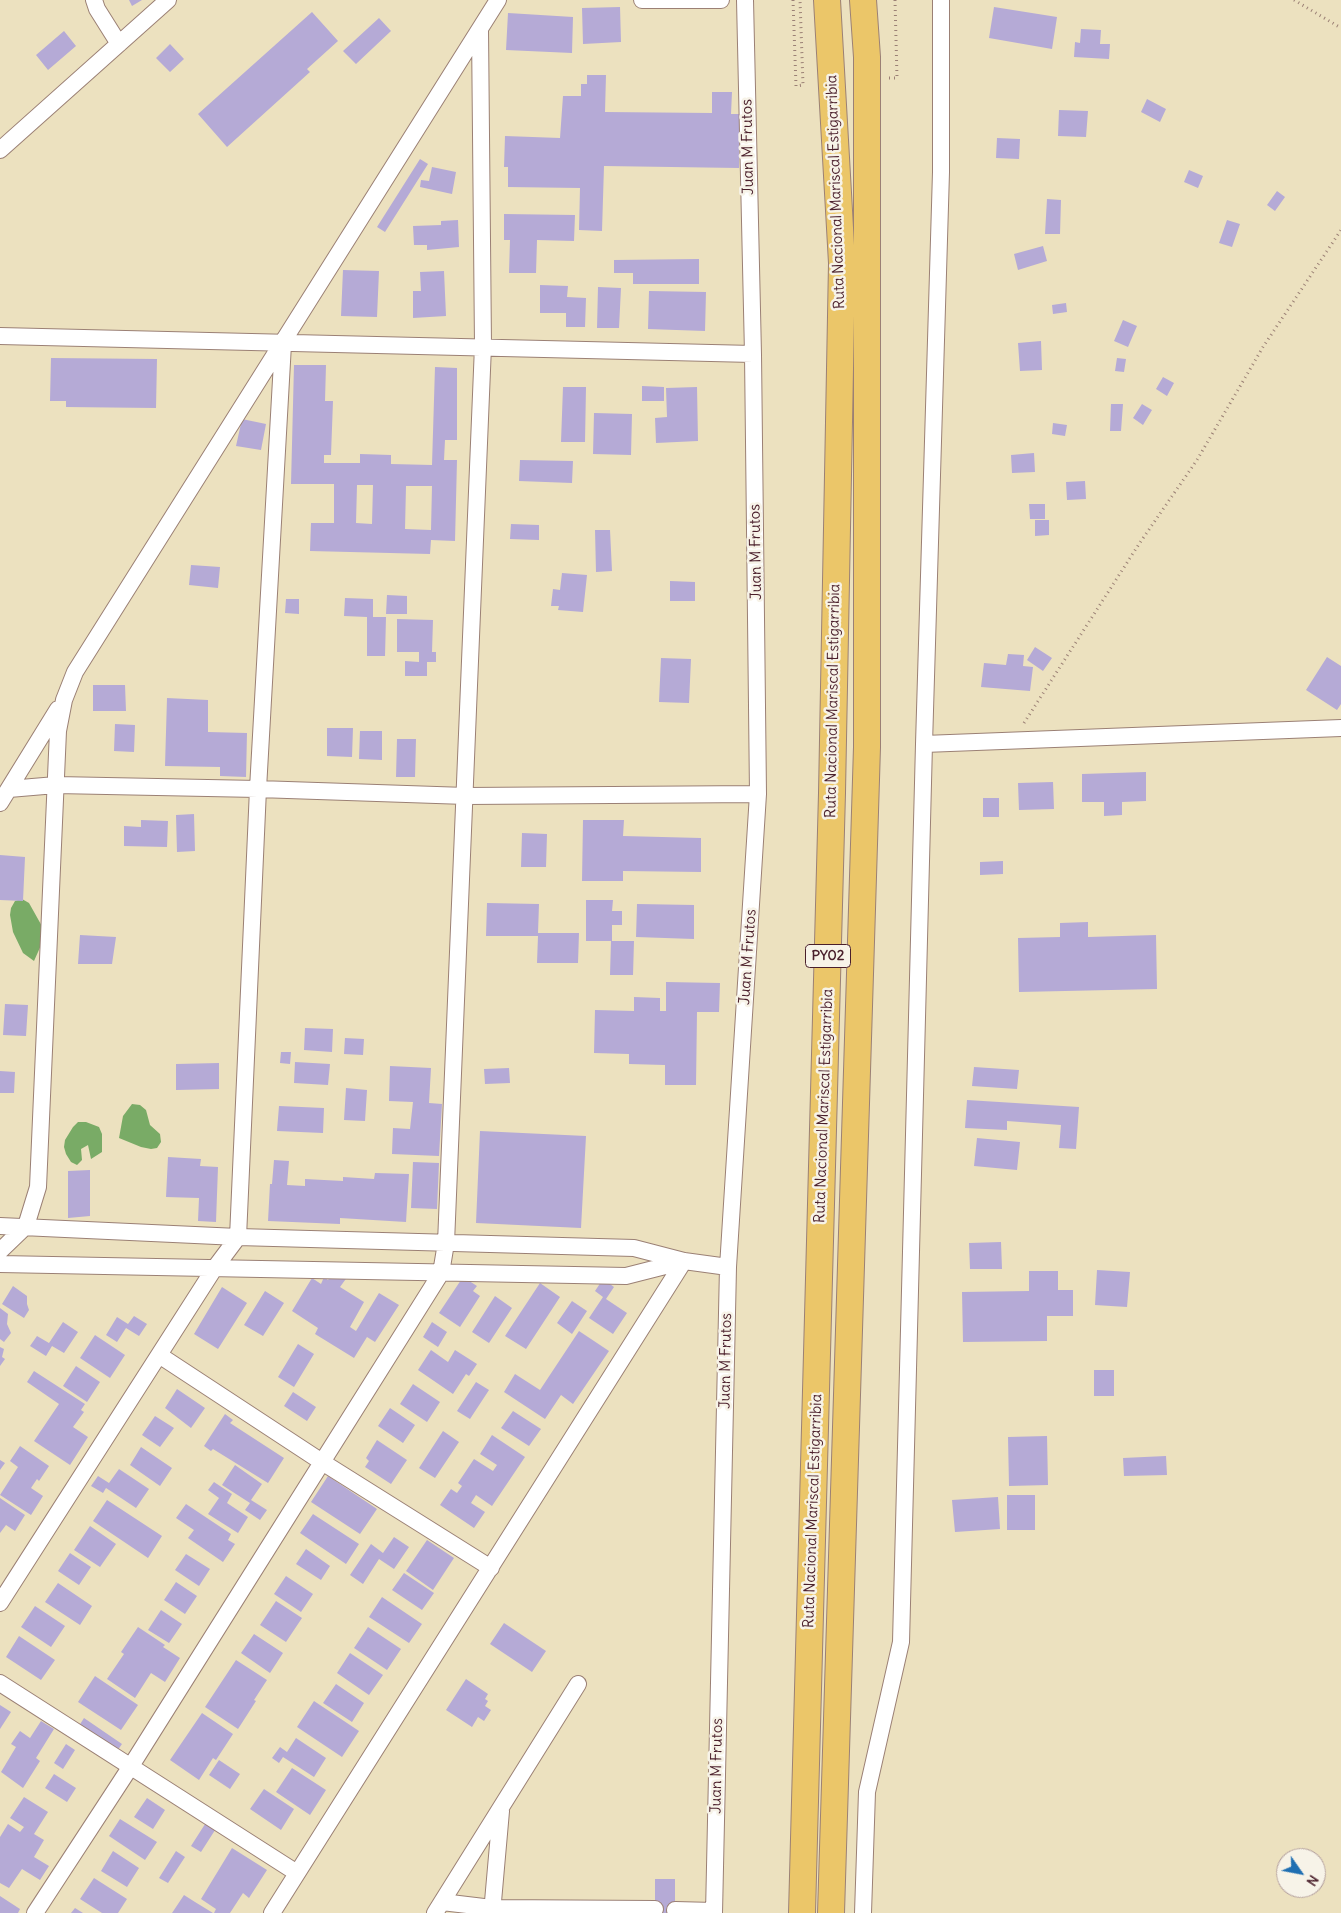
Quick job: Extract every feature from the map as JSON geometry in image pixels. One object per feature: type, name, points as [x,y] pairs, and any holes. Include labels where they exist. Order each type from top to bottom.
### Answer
[{"type":"highway","name":"Ruta Nacional Mariscal Estigarribia","points":[[802,1913],[832,783],[842,272],[827,0]]},
{"type":"highway","name":"Ruta Nacional Mariscal Estigarribia","points":[[832,1913],[866,747],[867,57],[863,0]]},
{"type":"street","points":[[94,0],[97,9],[119,44]]},
{"type":"street","points":[[0,150],[168,0]]},
{"type":"street","points":[[0,1251],[26,1226],[38,1187],[58,730],[64,700],[75,672],[498,0]]},
{"type":"street","points":[[642,0],[721,0]]},
{"type":"street","name":"Juan M Frutos","points":[[714,1912],[728,1267],[758,794],[753,354],[745,0]]},
{"type":"street","points":[[863,1913],[867,1792],[901,1642],[941,172],[941,0]]},
{"type":"street","points":[[35,1913],[131,1766],[441,1273],[446,1243],[466,796],[483,346],[480,29]]},
{"type":"street","points":[[0,336],[483,346],[753,354]]},
{"type":"street","points":[[0,1603],[214,1269],[238,1237],[258,789],[283,343]]},
{"type":"street","points":[[4,796],[64,700]]},
{"type":"street","points":[[924,744],[1341,728]]},
{"type":"street","points":[[4,796],[56,785],[466,796],[758,794]]},
{"type":"street","points":[[0,1226],[238,1237],[634,1248],[684,1261],[728,1267]]},
{"type":"street","points":[[0,1264],[626,1276],[684,1261]]},
{"type":"street","points":[[272,1913],[684,1261]]},
{"type":"street","points":[[159,1355],[322,1462],[491,1568]]},
{"type":"street","points":[[0,1683],[297,1872]]},
{"type":"street","points":[[578,1684],[502,1808],[438,1907],[492,1911],[655,1909]]},
{"type":"street","points":[[492,1911],[502,1808]]},
{"type":"street","points":[[675,1910],[714,1912]]},
{"type":"path","points":[[793,0],[796,86],[803,85],[800,0]]},
{"type":"path","points":[[889,68],[890,78],[897,78],[895,0]]},
{"type":"path","points":[[1294,0],[1341,28]]},
{"type":"path","points":[[1013,740],[1138,544],[1197,460],[1263,347],[1341,230]]},
{"type":"green space","points":[[22,899],[29,903],[43,928],[42,943],[34,961],[23,953],[13,932],[10,915],[11,908],[15,901]]},
{"type":"green space","points":[[132,1104],[140,1105],[146,1110],[150,1125],[160,1134],[161,1142],[157,1148],[141,1147],[119,1138],[123,1116]]},
{"type":"green space","points":[[78,1122],[86,1122],[99,1127],[102,1134],[102,1152],[91,1159],[88,1145],[81,1149],[82,1160],[77,1165],[71,1162],[64,1147],[65,1140]]},
{"type":"building","points":[[129,0],[142,0],[132,6]]},
{"type":"building","points":[[620,7],[621,42],[583,44],[582,8]]},
{"type":"building","points":[[994,7],[1057,17],[1052,49],[989,38]]},
{"type":"building","points":[[312,12],[338,41],[307,69],[310,72],[227,147],[198,114]]},
{"type":"building","points":[[508,13],[573,17],[572,53],[506,50]]},
{"type":"building","points":[[379,18],[391,31],[356,64],[343,51]]},
{"type":"building","points":[[1081,29],[1101,30],[1100,44],[1110,44],[1109,59],[1074,57],[1075,42],[1080,43]]},
{"type":"building","points":[[64,31],[76,46],[48,70],[36,55]]},
{"type":"building","points":[[170,44],[184,59],[170,72],[156,58]]},
{"type":"building","points":[[587,75],[606,75],[605,112],[712,113],[712,92],[732,92],[731,114],[740,114],[739,168],[604,166],[602,231],[579,230],[580,188],[508,187],[508,167],[504,167],[505,136],[560,138],[563,96],[581,96],[581,84],[587,84]]},
{"type":"building","points":[[1147,99],[1166,109],[1160,122],[1141,112]]},
{"type":"building","points":[[1059,110],[1088,111],[1086,137],[1058,136]]},
{"type":"building","points":[[997,138],[1020,139],[1019,159],[996,158]]},
{"type":"building","points":[[420,159],[428,164],[385,232],[377,227]]},
{"type":"building","points":[[432,167],[456,172],[452,194],[420,187],[421,180],[429,181]]},
{"type":"building","points":[[1189,170],[1203,176],[1198,188],[1184,182]]},
{"type":"building","points":[[1277,191],[1285,197],[1275,211],[1267,205]]},
{"type":"building","points":[[1047,199],[1061,200],[1060,234],[1045,234]]},
{"type":"building","points":[[504,214],[575,215],[574,241],[537,240],[536,273],[509,273],[510,240],[504,240]]},
{"type":"building","points":[[458,220],[459,247],[427,250],[427,245],[414,245],[413,226],[441,225],[441,221]]},
{"type":"building","points":[[1227,220],[1240,224],[1232,247],[1219,243]]},
{"type":"building","points":[[1043,246],[1047,261],[1018,270],[1014,254]]},
{"type":"building","points":[[699,259],[699,284],[633,284],[633,273],[614,273],[614,260]]},
{"type":"building","points":[[343,270],[379,271],[377,317],[341,316]]},
{"type":"building","points":[[444,271],[446,316],[413,318],[413,291],[421,291],[420,272]]},
{"type":"building","points":[[540,285],[568,286],[567,297],[586,298],[585,327],[566,327],[566,313],[540,313]]},
{"type":"building","points":[[598,287],[621,288],[619,328],[597,328]]},
{"type":"building","points":[[649,291],[706,292],[705,331],[648,329]]},
{"type":"building","points":[[1066,303],[1067,312],[1053,314],[1052,305]]},
{"type":"building","points":[[1123,320],[1137,326],[1128,347],[1114,341]]},
{"type":"building","points":[[1041,341],[1042,370],[1020,371],[1018,343]]},
{"type":"building","points":[[51,358],[157,359],[156,408],[66,407],[66,401],[50,401]]},
{"type":"building","points":[[1117,358],[1126,359],[1124,372],[1115,371]]},
{"type":"building","points":[[294,365],[326,365],[325,401],[333,401],[331,455],[324,455],[324,463],[360,463],[360,454],[391,455],[391,464],[432,465],[435,367],[457,368],[457,440],[445,440],[444,460],[457,460],[455,541],[431,540],[430,554],[310,551],[311,523],[334,523],[334,484],[291,484]],"holes":[[[357,485],[373,485],[372,524],[356,523]],[[406,486],[432,486],[431,530],[405,529]]]},
{"type":"building","points":[[1163,377],[1174,383],[1167,396],[1156,389]]},
{"type":"building","points":[[642,386],[664,387],[664,401],[642,401]]},
{"type":"building","points":[[563,387],[586,387],[585,442],[561,442]]},
{"type":"building","points":[[697,387],[698,441],[656,443],[655,418],[667,417],[666,388]]},
{"type":"building","points":[[1111,404],[1123,404],[1121,431],[1110,431]]},
{"type":"building","points":[[1142,404],[1152,410],[1143,425],[1133,418]]},
{"type":"building","points":[[594,413],[632,414],[631,455],[593,454]]},
{"type":"building","points":[[242,419],[266,424],[261,450],[236,446]]},
{"type":"building","points":[[1053,423],[1067,425],[1065,436],[1052,434]]},
{"type":"building","points":[[1034,453],[1035,472],[1012,473],[1011,455]]},
{"type":"building","points":[[520,460],[573,461],[572,483],[519,481]]},
{"type":"building","points":[[1085,481],[1086,499],[1067,500],[1066,482]]},
{"type":"building","points":[[1029,504],[1045,504],[1045,519],[1030,519]]},
{"type":"building","points":[[1035,520],[1049,520],[1049,535],[1035,536]]},
{"type":"building","points":[[511,524],[539,525],[539,540],[510,539]]},
{"type":"building","points":[[595,530],[610,530],[612,571],[596,572]]},
{"type":"building","points":[[191,565],[220,567],[218,588],[189,585]]},
{"type":"building","points":[[562,573],[587,575],[583,612],[558,610],[559,606],[551,606],[553,589],[560,590]]},
{"type":"building","points":[[670,581],[695,582],[695,601],[670,601]]},
{"type":"building","points":[[387,595],[407,596],[407,614],[386,614]]},
{"type":"building","points":[[345,598],[373,599],[373,617],[386,617],[385,656],[367,656],[367,617],[344,616]]},
{"type":"building","points":[[286,599],[299,599],[299,614],[285,613]]},
{"type":"building","points":[[397,619],[433,620],[432,652],[436,652],[436,662],[427,662],[427,676],[405,676],[405,661],[419,662],[419,652],[397,652]]},
{"type":"building","points":[[1035,647],[1052,658],[1043,671],[1027,660]]},
{"type":"building","points":[[1008,654],[1024,655],[1023,666],[1033,667],[1030,691],[981,687],[984,663],[1006,665]]},
{"type":"building","points":[[1327,657],[1341,666],[1341,704],[1337,710],[1306,690]]},
{"type":"building","points":[[661,658],[691,659],[689,703],[659,702]]},
{"type":"building","points":[[93,685],[125,685],[126,711],[93,711]]},
{"type":"building","points":[[167,698],[208,700],[208,732],[247,733],[246,777],[220,776],[220,767],[165,766]]},
{"type":"building","points":[[115,724],[135,725],[134,752],[114,751]]},
{"type":"building","points":[[327,728],[353,728],[352,757],[327,756]]},
{"type":"building","points":[[360,731],[382,731],[382,760],[359,759]]},
{"type":"building","points":[[397,739],[416,739],[415,777],[396,777]]},
{"type":"building","points":[[1146,772],[1146,801],[1122,802],[1122,815],[1104,816],[1104,802],[1082,802],[1082,774]]},
{"type":"building","points":[[1053,782],[1054,809],[1019,810],[1018,783]]},
{"type":"building","points":[[983,798],[999,798],[999,817],[983,817]]},
{"type":"building","points":[[194,814],[195,851],[177,852],[176,815]]},
{"type":"building","points":[[141,820],[168,821],[167,847],[124,846],[124,826],[141,827]]},
{"type":"building","points":[[583,820],[624,820],[623,836],[701,838],[701,872],[623,871],[623,881],[582,881]]},
{"type":"building","points":[[522,833],[547,834],[546,867],[521,867]]},
{"type":"building","points":[[0,855],[25,857],[23,901],[0,900]]},
{"type":"building","points":[[1003,861],[1003,874],[980,875],[980,862]]},
{"type":"building","points":[[586,900],[613,900],[612,911],[622,911],[622,925],[612,925],[612,941],[634,941],[633,975],[610,975],[611,941],[586,941]]},
{"type":"building","points":[[487,903],[539,904],[538,933],[579,933],[578,963],[537,963],[538,936],[486,936]]},
{"type":"building","points":[[637,904],[694,905],[694,939],[636,937]]},
{"type":"building","points":[[1088,922],[1088,937],[1156,935],[1157,989],[1019,992],[1018,938],[1060,937],[1060,923]]},
{"type":"building","points":[[80,935],[116,937],[112,964],[78,964]]},
{"type":"building","points":[[666,982],[720,983],[719,1012],[697,1012],[696,1085],[665,1085],[665,1065],[629,1064],[629,1054],[594,1053],[595,1010],[634,1011],[634,997],[660,998],[660,1011],[666,1011]]},
{"type":"building","points":[[5,1004],[28,1005],[26,1036],[3,1035]]},
{"type":"building","points":[[305,1028],[333,1029],[332,1052],[304,1050]]},
{"type":"building","points":[[345,1038],[364,1039],[363,1055],[344,1054]]},
{"type":"building","points":[[281,1052],[291,1052],[290,1064],[280,1063]]},
{"type":"building","points":[[295,1062],[330,1064],[328,1085],[294,1083]]},
{"type":"building","points":[[219,1063],[219,1089],[176,1090],[176,1064]]},
{"type":"building","points":[[390,1066],[431,1068],[429,1103],[442,1104],[439,1156],[392,1154],[393,1128],[410,1129],[413,1102],[389,1101]]},
{"type":"building","points":[[974,1067],[1019,1070],[1017,1089],[972,1086]]},
{"type":"building","points":[[509,1068],[510,1083],[485,1084],[484,1069]]},
{"type":"building","points":[[0,1071],[15,1072],[14,1093],[0,1093]]},
{"type":"building","points":[[346,1088],[367,1090],[365,1121],[344,1120]]},
{"type":"building","points":[[967,1100],[1079,1107],[1076,1149],[1059,1148],[1061,1125],[1007,1121],[1007,1130],[965,1128]]},
{"type":"building","points":[[279,1106],[324,1108],[323,1133],[277,1131]]},
{"type":"building","points":[[480,1131],[586,1136],[581,1228],[476,1223]]},
{"type":"building","points":[[977,1138],[1020,1142],[1017,1170],[974,1166]]},
{"type":"building","points":[[168,1157],[201,1159],[200,1166],[218,1167],[216,1222],[198,1221],[199,1198],[166,1197]]},
{"type":"building","points":[[274,1160],[289,1161],[287,1185],[305,1186],[305,1179],[343,1181],[343,1177],[374,1179],[375,1173],[409,1174],[406,1222],[340,1218],[340,1224],[268,1221],[270,1184],[272,1184]]},
{"type":"building","points":[[413,1162],[439,1163],[437,1209],[411,1208]]},
{"type":"building","points":[[90,1170],[90,1216],[68,1218],[68,1171]]},
{"type":"building","points":[[1001,1242],[1002,1269],[970,1269],[969,1243]]},
{"type":"building","points":[[1097,1270],[1130,1272],[1127,1307],[1095,1305]]},
{"type":"building","points":[[1029,1271],[1058,1271],[1058,1290],[1073,1290],[1073,1316],[1047,1316],[1047,1341],[963,1342],[962,1292],[1029,1291]]},
{"type":"building","points":[[332,1274],[348,1276],[340,1287],[364,1302],[350,1327],[356,1331],[379,1293],[399,1305],[375,1342],[367,1337],[354,1358],[315,1334],[318,1328],[292,1311],[312,1278],[321,1284],[324,1277],[328,1280]]},
{"type":"building","points":[[463,1277],[477,1286],[473,1291],[480,1296],[460,1327],[439,1313]]},
{"type":"building","points":[[603,1279],[614,1287],[606,1299],[627,1313],[613,1334],[589,1318],[603,1297],[595,1291]]},
{"type":"building","points":[[540,1283],[560,1297],[526,1349],[505,1336]]},
{"type":"building","points":[[13,1286],[27,1296],[29,1310],[24,1318],[2,1304]]},
{"type":"building","points":[[222,1287],[247,1303],[218,1349],[194,1334]]},
{"type":"building","points":[[265,1291],[284,1303],[263,1336],[244,1325]]},
{"type":"building","points":[[495,1296],[512,1308],[489,1343],[472,1332]]},
{"type":"building","points":[[572,1301],[587,1311],[572,1334],[557,1323]]},
{"type":"building","points":[[0,1308],[8,1314],[7,1324],[11,1333],[4,1342],[0,1339]]},
{"type":"building","points":[[134,1316],[147,1324],[139,1336],[126,1328],[117,1342],[106,1335],[117,1317],[128,1324]]},
{"type":"building","points":[[63,1322],[78,1332],[64,1353],[52,1346],[46,1356],[30,1346],[37,1336],[49,1343]]},
{"type":"building","points":[[432,1322],[447,1332],[438,1347],[423,1337]]},
{"type":"building","points":[[579,1331],[609,1351],[573,1404],[561,1395],[545,1419],[504,1392],[515,1374],[540,1390]]},
{"type":"building","points":[[95,1335],[125,1355],[110,1378],[80,1358]]},
{"type":"building","points":[[298,1344],[314,1354],[294,1387],[278,1377]]},
{"type":"building","points":[[0,1347],[4,1349],[2,1357],[5,1359],[0,1366]]},
{"type":"building","points":[[431,1350],[448,1362],[455,1350],[477,1364],[469,1376],[466,1374],[453,1394],[418,1370]]},
{"type":"building","points":[[76,1366],[100,1382],[87,1402],[63,1386]]},
{"type":"building","points":[[1094,1370],[1114,1370],[1114,1396],[1094,1396]]},
{"type":"building","points":[[34,1371],[85,1404],[81,1410],[84,1412],[73,1427],[88,1437],[70,1465],[34,1441],[59,1404],[27,1382]]},
{"type":"building","points":[[476,1382],[489,1390],[470,1419],[457,1411]]},
{"type":"building","points":[[413,1384],[440,1402],[427,1422],[400,1404]]},
{"type":"building","points":[[177,1389],[205,1408],[191,1428],[165,1408]]},
{"type":"building","points":[[293,1392],[316,1407],[307,1421],[284,1406]]},
{"type":"building","points":[[390,1408],[415,1425],[403,1443],[378,1426]]},
{"type":"building","points":[[513,1411],[541,1429],[529,1446],[501,1428]]},
{"type":"building","points":[[225,1414],[233,1420],[230,1423],[284,1458],[268,1483],[213,1449],[211,1451],[204,1446]]},
{"type":"building","points":[[155,1416],[174,1428],[160,1447],[142,1435]]},
{"type":"building","points":[[443,1431],[459,1442],[435,1478],[419,1468]]},
{"type":"building","points":[[492,1435],[525,1457],[492,1506],[476,1495],[471,1503],[485,1512],[474,1528],[440,1505],[451,1489],[457,1493],[462,1486],[458,1483],[474,1459],[493,1471],[497,1465],[480,1454]]},
{"type":"building","points":[[1047,1436],[1048,1485],[1009,1486],[1008,1437]]},
{"type":"building","points":[[377,1440],[407,1460],[391,1484],[365,1467],[369,1461],[366,1458]]},
{"type":"building","points":[[20,1446],[49,1466],[39,1481],[37,1479],[31,1488],[43,1496],[31,1515],[0,1495],[18,1467],[10,1461]]},
{"type":"building","points":[[141,1447],[172,1468],[160,1486],[130,1465]]},
{"type":"building","points":[[1166,1456],[1167,1475],[1124,1476],[1123,1458]]},
{"type":"building","points":[[0,1460],[5,1463],[0,1470]]},
{"type":"building","points":[[235,1465],[262,1484],[251,1500],[267,1510],[260,1520],[245,1510],[250,1503],[222,1485]]},
{"type":"building","points":[[119,1469],[149,1489],[136,1508],[106,1488],[103,1493],[91,1486],[98,1476],[109,1483]]},
{"type":"building","points":[[328,1476],[377,1509],[360,1534],[311,1502]]},
{"type":"building","points":[[214,1482],[232,1494],[227,1503],[248,1517],[238,1533],[208,1514],[219,1498],[208,1490]]},
{"type":"building","points":[[1007,1495],[1035,1495],[1035,1530],[1007,1530]]},
{"type":"building","points":[[998,1497],[1000,1529],[955,1532],[952,1500]]},
{"type":"building","points":[[0,1498],[25,1515],[15,1531],[6,1525],[0,1533]]},
{"type":"building","points":[[107,1500],[162,1536],[148,1558],[93,1521]]},
{"type":"building","points":[[186,1504],[231,1534],[228,1540],[235,1544],[223,1562],[188,1538],[194,1530],[176,1518]]},
{"type":"building","points":[[313,1514],[359,1544],[346,1564],[300,1533]]},
{"type":"building","points":[[90,1526],[116,1544],[100,1567],[74,1550]]},
{"type":"building","points":[[394,1537],[409,1547],[394,1569],[379,1559],[363,1584],[350,1575],[371,1544],[383,1553]]},
{"type":"building","points":[[427,1540],[454,1558],[433,1590],[406,1571]]},
{"type":"building","points":[[306,1549],[330,1566],[321,1580],[296,1564]]},
{"type":"building","points":[[70,1553],[91,1567],[79,1585],[58,1571]]},
{"type":"building","points":[[186,1554],[210,1569],[199,1586],[175,1570]]},
{"type":"building","points":[[404,1573],[434,1593],[422,1610],[392,1590]]},
{"type":"building","points":[[286,1576],[313,1594],[301,1612],[274,1594]]},
{"type":"building","points":[[176,1582],[197,1596],[185,1614],[164,1600]]},
{"type":"building","points":[[58,1583],[92,1606],[80,1625],[45,1602]]},
{"type":"building","points":[[382,1597],[422,1624],[409,1643],[369,1617]]},
{"type":"building","points":[[276,1601],[302,1618],[286,1642],[260,1625]]},
{"type":"building","points":[[35,1606],[65,1626],[51,1647],[21,1627]]},
{"type":"building","points":[[161,1610],[182,1624],[169,1643],[148,1630]]},
{"type":"building","points":[[504,1623],[546,1651],[532,1672],[490,1644]]},
{"type":"building","points":[[138,1627],[165,1645],[163,1647],[180,1658],[165,1682],[151,1673],[135,1698],[107,1679],[124,1654],[121,1652]]},
{"type":"building","points":[[368,1627],[401,1649],[387,1670],[354,1648]]},
{"type":"building","points":[[254,1634],[283,1653],[270,1673],[241,1653]]},
{"type":"building","points":[[19,1636],[55,1660],[41,1680],[6,1657]]},
{"type":"building","points":[[350,1653],[383,1675],[369,1695],[337,1673]]},
{"type":"building","points":[[236,1660],[267,1680],[238,1729],[205,1707]]},
{"type":"building","points":[[95,1676],[138,1705],[121,1730],[78,1702]]},
{"type":"building","points":[[466,1679],[488,1694],[485,1699],[488,1701],[485,1706],[491,1710],[484,1721],[478,1717],[472,1727],[446,1710]]},
{"type":"building","points":[[336,1684],[364,1703],[352,1722],[323,1703]]},
{"type":"building","points":[[314,1701],[359,1731],[342,1757],[297,1727]]},
{"type":"building","points":[[0,1705],[11,1712],[0,1729]]},
{"type":"building","points":[[202,1713],[233,1734],[216,1760],[213,1758],[199,1780],[170,1760]]},
{"type":"building","points":[[84,1718],[122,1744],[115,1754],[77,1729]]},
{"type":"building","points":[[41,1721],[54,1729],[36,1758],[40,1761],[23,1788],[1,1772],[16,1747],[11,1744],[20,1731],[30,1738]]},
{"type":"building","points":[[296,1738],[326,1758],[314,1777],[283,1757],[279,1763],[272,1758],[280,1747],[287,1752]]},
{"type":"building","points":[[66,1744],[75,1750],[63,1769],[54,1763]]},
{"type":"building","points":[[219,1760],[240,1774],[230,1789],[209,1775]]},
{"type":"building","points":[[292,1768],[326,1790],[310,1815],[276,1792]]},
{"type":"building","points":[[54,1774],[76,1788],[67,1802],[45,1788]]},
{"type":"building","points":[[264,1789],[294,1809],[281,1830],[250,1809]]},
{"type":"building","points":[[24,1797],[48,1812],[34,1834],[44,1840],[34,1857],[49,1866],[40,1880],[22,1869],[9,1888],[0,1883],[0,1837],[8,1824],[20,1832],[24,1827],[10,1818]]},
{"type":"building","points":[[147,1798],[165,1810],[153,1829],[134,1817]]},
{"type":"building","points":[[120,1819],[157,1842],[145,1860],[109,1836]]},
{"type":"building","points":[[207,1821],[217,1827],[201,1852],[191,1846]]},
{"type":"building","points":[[232,1848],[267,1870],[249,1898],[243,1893],[230,1913],[214,1913],[216,1909],[201,1899]]},
{"type":"building","points":[[113,1851],[139,1868],[127,1887],[101,1871]]},
{"type":"building","points":[[176,1851],[185,1857],[168,1883],[159,1878]]},
{"type":"building","points":[[94,1878],[127,1899],[118,1913],[102,1913],[80,1899]]},
{"type":"building","points":[[655,1879],[675,1879],[675,1913],[655,1913]]},
{"type":"building","points":[[184,1895],[195,1902],[213,1913],[172,1913]]},
{"type":"building","points":[[0,1896],[20,1909],[18,1913],[0,1913]]},
{"type":"building","points":[[75,1908],[83,1913],[71,1913]]}]
